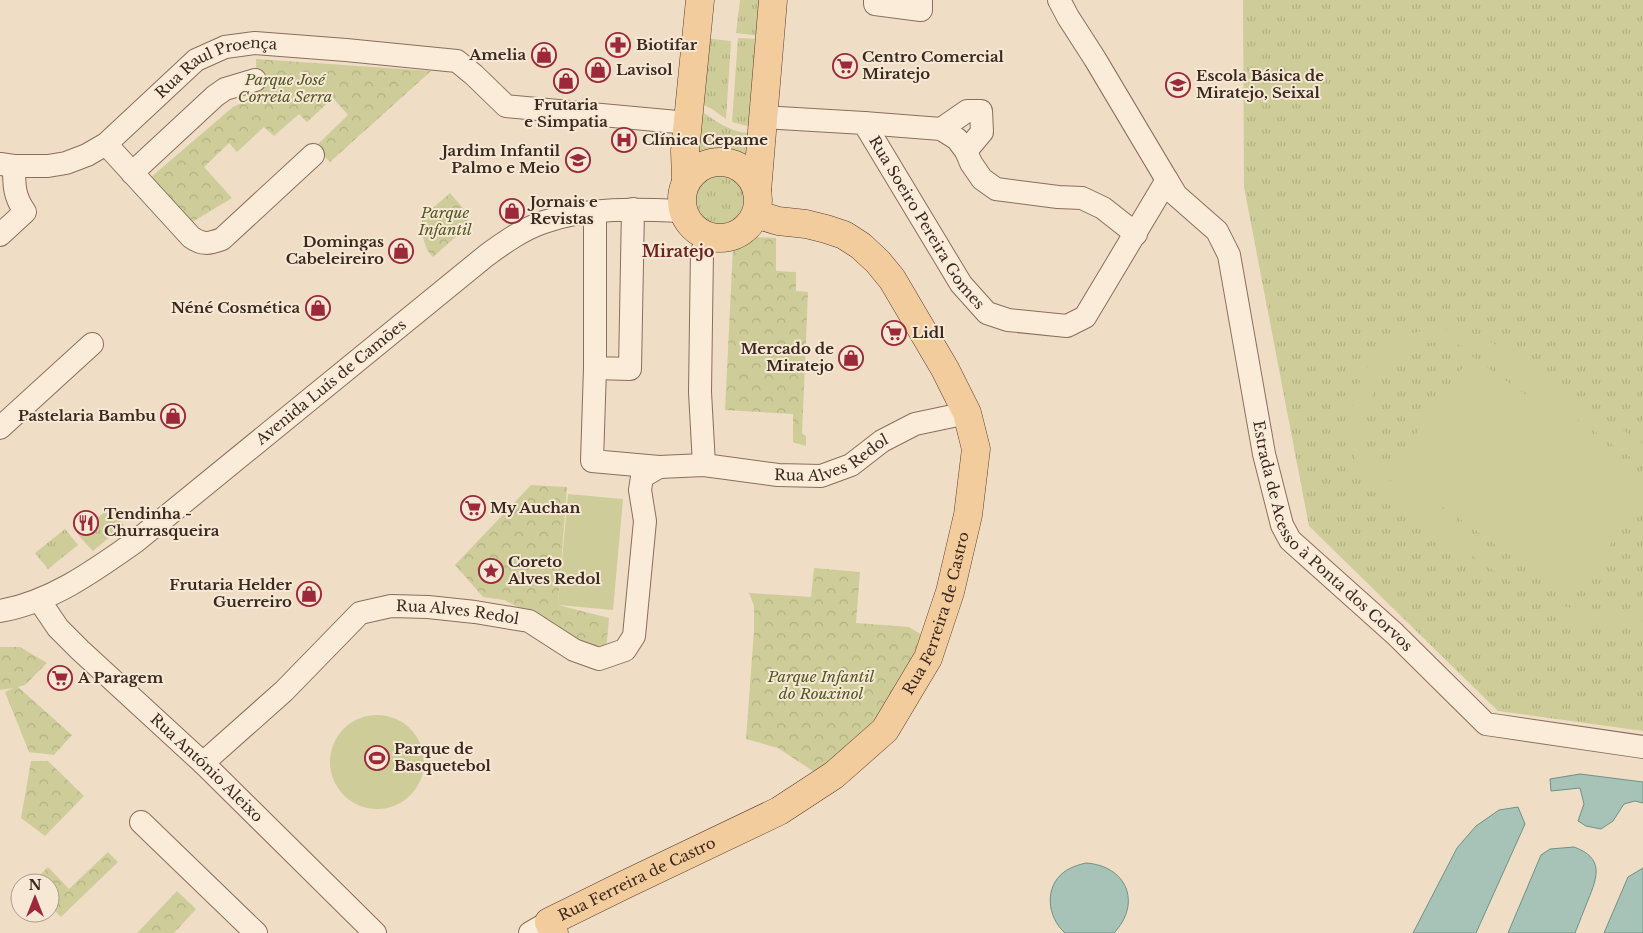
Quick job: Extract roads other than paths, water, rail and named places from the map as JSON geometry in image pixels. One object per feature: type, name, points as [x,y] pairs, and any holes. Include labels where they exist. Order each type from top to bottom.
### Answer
[{"type":"main road","points":[[700,0],[685,151],[686,180],[681,195],[683,212],[687,221],[694,229],[712,238],[721,238],[738,233],[752,222],[756,202],[773,0]]},
{"type":"main road","points":[[686,180],[703,165],[714,162],[736,165],[746,171],[753,180],[756,202]]},
{"type":"main road","name":"Rua Ferreira de Castro","points":[[544,929],[622,886],[779,811],[834,775],[885,730],[928,658],[950,592],[968,515],[976,449],[967,413],[945,369],[912,312],[892,279],[878,262],[860,246],[844,236],[806,224],[778,221],[756,202]]},
{"type":"street","points":[[875,0],[875,4],[921,10],[921,0]]},
{"type":"street","points":[[1058,0],[1095,58],[1167,180]]},
{"type":"street","name":"Rua Raul Proença","points":[[7,165],[48,166],[66,163],[87,155],[106,144],[196,60],[225,46],[255,43],[457,61],[506,106],[688,122]]},
{"type":"street","points":[[132,173],[215,96],[235,85],[255,80]]},
{"type":"street","points":[[941,129],[968,111],[982,111],[982,132],[966,151]]},
{"type":"street","name":"Rua Soeiro Pereira Gomes","points":[[762,117],[864,122],[961,284],[987,313],[1008,320],[1067,326],[1085,317],[1167,180]]},
{"type":"street","points":[[864,122],[941,129],[957,139],[982,179],[996,189],[1058,197],[1082,198],[1103,208],[1136,234]]},
{"type":"street","points":[[106,144],[191,237],[198,243],[209,244],[222,239],[313,155]]},
{"type":"street","points":[[0,235],[25,212],[18,201],[7,165]]},
{"type":"street","name":"Estrada de Acesso à Ponta dos Corvos","points":[[1167,180],[1176,195],[1217,231],[1229,255],[1264,454],[1282,524],[1290,540],[1395,634],[1486,724],[1643,747]]},
{"type":"street","points":[[595,212],[595,368],[630,369],[633,210]]},
{"type":"street","name":"Avenida Luís de Camões","points":[[0,611],[39,600],[66,587],[135,542],[487,255],[510,239],[544,222],[568,215],[633,210],[683,212]]},
{"type":"street","points":[[704,465],[700,392],[702,251],[712,238]]},
{"type":"street","points":[[0,428],[92,344]]},
{"type":"street","name":"Rua Alves Redol","points":[[595,368],[592,461],[659,467],[704,465],[778,475],[821,476],[851,465],[882,441],[915,424],[967,413]]},
{"type":"street","name":"Rua Alves Redol","points":[[203,763],[284,690],[360,613],[391,606],[428,607],[475,612],[529,621],[574,650],[599,659],[625,650],[634,636],[645,521],[640,490],[642,477],[659,467]]},
{"type":"street","name":"Rua António Aleixo","points":[[39,600],[58,628],[80,650],[203,763],[376,933]]},
{"type":"street","points":[[141,822],[251,932]]},
{"type":"place","name":"Biotifar","points":[[618,45]]},
{"type":"place","name":"Amelia","points":[[544,55]]},
{"type":"place","name":"Centro Comercial Miratejo","points":[[845,66]]},
{"type":"place","name":"Lavisol","points":[[598,70]]},
{"type":"place","name":"Frutaria e Simpatia","points":[[566,81]]},
{"type":"place","name":"Escola Básica de Miratejo, Seixal","points":[[1178,85]]},
{"type":"place","name":"Clínica Cepame","points":[[624,140]]},
{"type":"place","name":"Jardim Infantil Palmo e Meio","points":[[578,160]]},
{"type":"place","name":"Jornais e Revistas","points":[[512,211]]},
{"type":"place","name":"Domingas Cabeleireiro","points":[[401,251]]},
{"type":"place","name":"Néné Cosmética","points":[[318,308]]},
{"type":"place","name":"Lidl","points":[[894,333]]},
{"type":"place","name":"Mercado de Miratejo","points":[[851,358]]},
{"type":"place","name":"Pastelaria Bambu","points":[[173,416]]},
{"type":"place","name":"My Auchan","points":[[473,508]]},
{"type":"place","name":"Tendinha - Churrasqueira","points":[[86,523]]},
{"type":"place","name":"Coreto Alves Redol","points":[[491,571]]},
{"type":"place","name":"Frutaria Helder Guerreiro","points":[[309,594]]},
{"type":"place","name":"A Paragem","points":[[60,678]]},
{"type":"place","name":"Parque de Basquetebol","points":[[377,758]]},
{"type":"district","name":"Miratejo","points":[[678,251]]},
{"type":"park label","name":"Parque José Correia Serra","points":[[285,88]]},
{"type":"park label","name":"Parque Infantil","points":[[445,222]]},
{"type":"park label","name":"Parque Infantil do Rouxinol","points":[[821,686]]}]
